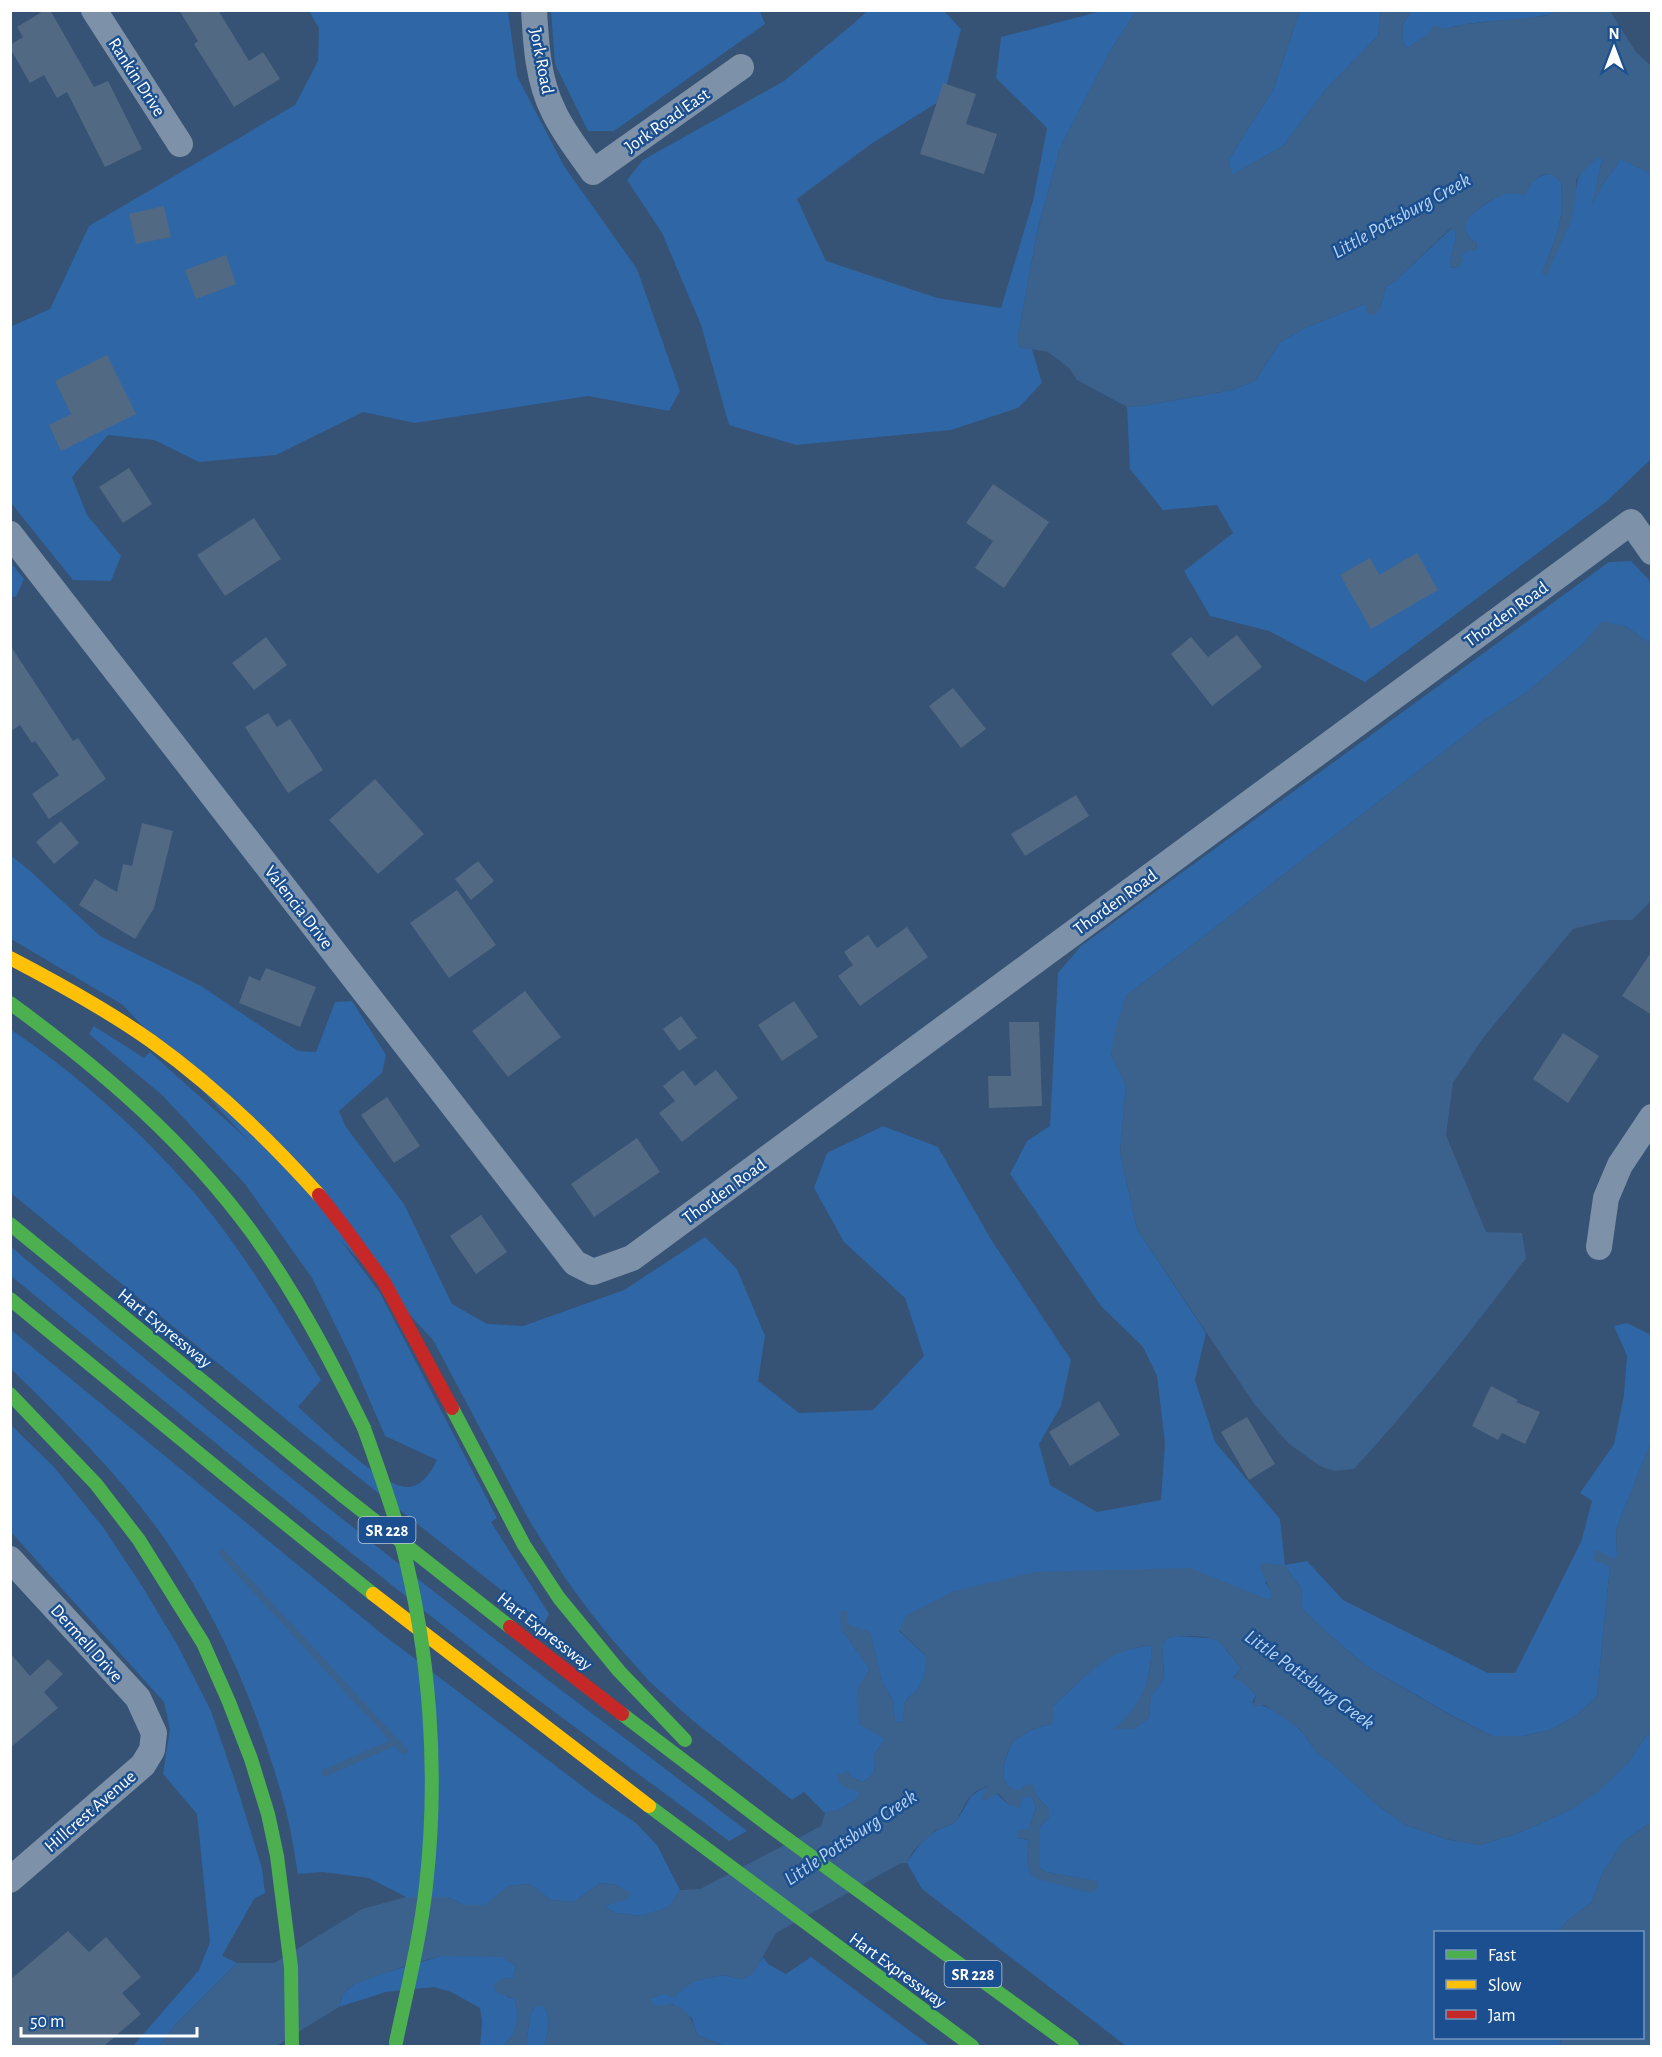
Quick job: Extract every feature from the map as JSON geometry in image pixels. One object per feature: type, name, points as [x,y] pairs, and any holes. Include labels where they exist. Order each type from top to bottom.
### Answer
[{"type":"highway","points":[[10,957],[113,1016],[151,1040],[190,1070],[227,1101],[324,1199],[369,1259],[404,1316],[523,1543],[551,1588],[611,1663],[771,1827]]},
{"type":"highway","points":[[10,1003],[69,1046],[137,1103],[235,1210],[293,1296],[342,1383],[363,1428],[391,1510],[412,1590],[426,1670],[432,1736],[432,1804],[426,1885],[413,1964],[395,2044]]},
{"type":"highway","name":"Hart Expressway","points":[[10,1224],[351,1502],[771,1827],[1072,2046]]},
{"type":"highway","name":"Hart Expressway","points":[[10,1299],[162,1426],[514,1702],[818,1934],[972,2046]]},
{"type":"highway","points":[[10,1394],[103,1493],[139,1540],[203,1643],[251,1759],[268,1815],[284,1900],[291,1967],[292,2046]]},
{"type":"street","name":"Rankin Drive","points":[[94,10],[180,144]]},
{"type":"street","name":"Jork Road","points":[[534,10],[540,66],[553,110],[593,172]]},
{"type":"street","name":"Jork Road East","points":[[593,172],[741,67]]},
{"type":"street","name":"Thorden Road","points":[[593,1272],[632,1258],[1631,522],[1652,552]]},
{"type":"street","name":"Valencia Drive","points":[[10,534],[575,1263],[593,1272]]},
{"type":"street","points":[[1599,1247],[1606,1198],[1620,1166],[1652,1117]]},
{"type":"street","name":"Dermell Drive","points":[[10,1559],[138,1698],[154,1733]]},
{"type":"street","name":"Hillcrest Avenue","points":[[10,1880],[143,1765],[152,1750],[154,1733]]},
{"type":"shaded area","points":[[309,11],[508,11],[517,76],[564,166],[637,269],[680,391],[669,411],[588,396],[415,423],[363,412],[276,455],[199,462],[154,440],[108,435],[72,477],[87,515],[121,556],[111,581],[73,580],[11,503],[10,327],[50,309],[89,226],[295,105],[318,61],[319,28]]},
{"type":"shaded area","points":[[551,11],[760,11],[765,24],[614,131],[588,131],[555,64]]},
{"type":"shaded area","points":[[867,11],[944,11],[961,29],[943,99],[871,144],[797,199],[826,261],[937,298],[1001,308],[1033,201],[1047,128],[996,78],[1001,37],[1099,11],[1136,11],[1109,53],[1060,148],[1038,228],[1018,336],[1019,347],[1032,349],[1042,383],[1018,408],[951,430],[796,445],[729,425],[701,325],[662,233],[627,180],[643,160],[784,81]]},
{"type":"shaded area","points":[[1300,11],[1381,11],[1378,36],[1327,88],[1283,146],[1231,176],[1229,159],[1273,90]]},
{"type":"shaded area","points":[[1411,11],[1559,11],[1537,17],[1459,25],[1436,33],[1407,48],[1402,42],[1403,24]]},
{"type":"shaded area","points":[[1599,156],[1602,160],[1593,203],[1621,159],[1651,174],[1651,459],[1606,502],[1365,682],[1269,631],[1210,616],[1184,571],[1233,533],[1217,505],[1163,510],[1130,469],[1127,407],[1232,390],[1255,381],[1280,342],[1305,328],[1365,304],[1380,309],[1386,287],[1452,228],[1456,233],[1451,268],[1459,267],[1459,256],[1466,251],[1476,250],[1477,242],[1470,239],[1465,230],[1467,218],[1494,199],[1506,193],[1518,193],[1541,176],[1552,174],[1561,182],[1562,208],[1558,229],[1542,273],[1576,193],[1580,176]]},
{"type":"shaded area","points":[[1631,561],[1651,582],[1651,645],[1627,627],[1602,622],[1581,646],[1530,690],[1486,719],[1126,996],[1111,1055],[1126,1085],[1120,1153],[1137,1229],[1206,1333],[1195,1380],[1215,1442],[1280,1519],[1285,1565],[1265,1582],[1273,1594],[1269,1600],[1255,1595],[1080,1572],[1035,1572],[899,1631],[926,1656],[926,1670],[922,1682],[905,1701],[903,1723],[895,1722],[893,1701],[882,1682],[870,1633],[846,1635],[870,1669],[857,1690],[885,1739],[874,1755],[873,1774],[863,1782],[852,1777],[860,1791],[857,1799],[838,1810],[825,1813],[804,1792],[792,1800],[692,1720],[649,1681],[590,1612],[565,1578],[529,1520],[433,1340],[123,1005],[11,939],[10,855],[100,936],[201,986],[298,1051],[316,1052],[335,1002],[352,1001],[386,1055],[382,1073],[339,1111],[346,1127],[404,1204],[452,1304],[487,1324],[523,1326],[624,1290],[705,1237],[737,1269],[765,1336],[758,1381],[799,1413],[873,1410],[924,1356],[905,1298],[844,1242],[814,1188],[827,1153],[883,1126],[938,1147],[992,1241],[1071,1360],[1061,1406],[1039,1444],[1050,1485],[1097,1512],[1161,1500],[1165,1443],[1157,1376],[1143,1347],[1101,1306],[1010,1174],[1027,1141],[1050,1126],[1058,973],[1081,946],[1609,562]]},
{"type":"shaded area","points":[[10,562],[24,579],[16,597],[11,596]]},
{"type":"shaded area","points":[[94,1026],[144,1058],[150,1052],[303,1189],[380,1293],[497,1518],[491,1522],[549,1614],[544,1624],[310,1439],[11,1193],[10,1029],[106,1103],[171,1167],[227,1234],[321,1380],[298,1407],[367,1466],[396,1484],[407,1487],[417,1484],[432,1469],[437,1460],[385,1436],[351,1357],[312,1278],[245,1184],[162,1095],[89,1034]]},
{"type":"shaded area","points":[[10,1246],[353,1528],[747,1831],[729,1841],[518,1685],[316,1525],[11,1276]]},
{"type":"shaded area","points":[[1627,1323],[1651,1335],[1651,1442],[1616,1530],[1617,1557],[1610,1567],[1597,1696],[1577,1715],[1550,1730],[1523,1736],[1492,1736],[1449,1714],[1366,1666],[1323,1629],[1301,1607],[1302,1589],[1285,1565],[1307,1561],[1343,1600],[1488,1673],[1515,1673],[1581,1542],[1592,1501],[1580,1493],[1614,1444],[1624,1395],[1627,1356],[1614,1326]]},
{"type":"shaded area","points":[[10,1329],[381,1633],[594,1795],[636,1823],[657,1845],[680,1890],[669,1907],[642,1916],[615,1913],[604,1906],[610,1904],[617,1885],[600,1883],[574,1902],[551,1900],[529,1884],[508,1886],[486,1905],[464,1905],[448,1897],[406,1897],[369,1878],[323,1872],[298,1874],[291,1832],[275,1771],[250,1701],[220,1633],[164,1538],[129,1492],[52,1409],[11,1369]]},
{"type":"shaded area","points":[[11,1425],[54,1467],[103,1527],[178,1646],[211,1711],[262,1868],[265,1893],[254,1899],[222,1956],[237,1963],[175,2025],[159,2046],[133,2046],[199,1970],[210,1942],[197,1814],[163,1774],[170,1729],[164,1702],[11,1532]]},
{"type":"shaded area","points":[[1176,1636],[1218,1640],[1241,1668],[1233,1678],[1241,1680],[1256,1695],[1252,1703],[1272,1710],[1292,1723],[1321,1755],[1380,1807],[1406,1825],[1446,1839],[1480,1845],[1516,1834],[1572,1809],[1627,1764],[1651,1729],[1651,1822],[1624,1841],[1603,1872],[1592,1902],[1567,1921],[1559,1931],[1434,1931],[1434,2039],[1560,2039],[1561,2046],[1126,2046],[922,1889],[907,1863],[910,1858],[927,1837],[955,1822],[971,1797],[988,1786],[1009,1805],[1023,1797],[1032,1797],[1036,1807],[1029,1829],[1017,1838],[1029,1840],[1027,1860],[1031,1874],[1096,1881],[1046,1872],[1040,1868],[1040,1827],[1049,1817],[1049,1809],[1038,1798],[1008,1787],[1003,1777],[1004,1763],[1013,1741],[1031,1730],[1053,1723],[1053,1706],[1099,1665],[1120,1652],[1152,1645],[1150,1670],[1144,1691],[1133,1710],[1115,1729],[1133,1729],[1149,1718],[1151,1696],[1164,1678],[1162,1645],[1167,1638]]},
{"type":"shaded area","points":[[441,1956],[503,1957],[516,1966],[513,1978],[501,1979],[507,1997],[515,1999],[517,2011],[515,2030],[504,2046],[480,2046],[482,2021],[480,2008],[451,1992],[434,1987],[386,1992],[339,2007],[343,1994],[354,1984],[378,1975]]},
{"type":"shaded area","points":[[763,1957],[768,1964],[786,1974],[811,1957],[930,2046],[725,2046],[697,2035],[692,2018],[673,2004],[660,2007],[650,2004],[651,1998],[677,1993],[694,1981],[723,1975],[741,1979],[753,1973]]},
{"type":"shaded area","points":[[535,2006],[543,2006],[548,2015],[547,2036],[544,2046],[526,2046],[530,2015]]},
{"type":"water","name":"Little Pottsburg Creek","points":[[1136,11],[1300,11],[1273,90],[1229,159],[1232,175],[1283,146],[1327,88],[1378,36],[1381,11],[1411,11],[1403,24],[1402,42],[1407,48],[1426,36],[1435,25],[1444,29],[1466,24],[1544,16],[1559,11],[1610,11],[1636,52],[1651,66],[1651,174],[1621,159],[1603,184],[1592,207],[1602,160],[1599,157],[1585,169],[1576,180],[1571,221],[1546,276],[1542,273],[1558,229],[1562,208],[1561,182],[1551,174],[1535,180],[1525,196],[1509,194],[1494,198],[1468,218],[1465,230],[1470,239],[1477,242],[1476,251],[1466,251],[1460,256],[1464,259],[1459,267],[1451,268],[1456,233],[1451,228],[1386,287],[1380,309],[1375,315],[1368,315],[1365,304],[1305,328],[1280,342],[1255,381],[1232,390],[1127,407],[1077,380],[1069,368],[1048,352],[1019,347],[1018,336],[1038,228],[1060,148],[1109,53]]},
{"type":"water","points":[[1602,621],[1627,627],[1651,645],[1651,901],[1632,920],[1609,920],[1573,929],[1483,1038],[1453,1083],[1446,1135],[1486,1232],[1522,1233],[1526,1258],[1443,1366],[1377,1444],[1354,1469],[1334,1471],[1320,1466],[1289,1444],[1255,1405],[1137,1229],[1120,1153],[1126,1085],[1111,1055],[1116,1028],[1126,996],[1486,719],[1530,690],[1581,646]]},
{"type":"water","name":"Little Pottsburg Creek","points":[[1651,1442],[1651,1729],[1627,1764],[1599,1791],[1572,1809],[1516,1834],[1480,1845],[1446,1839],[1406,1825],[1380,1807],[1329,1761],[1319,1755],[1300,1729],[1265,1705],[1253,1707],[1256,1695],[1241,1681],[1233,1679],[1241,1668],[1219,1642],[1202,1637],[1172,1637],[1167,1638],[1162,1645],[1164,1679],[1151,1696],[1149,1718],[1134,1729],[1114,1729],[1131,1711],[1143,1692],[1150,1670],[1151,1645],[1120,1653],[1091,1671],[1053,1706],[1053,1723],[1031,1730],[1013,1741],[1004,1762],[1003,1777],[1008,1787],[1020,1790],[1025,1785],[1032,1784],[1038,1798],[1049,1809],[1049,1817],[1040,1827],[1040,1868],[1046,1872],[1097,1881],[1098,1888],[1091,1893],[1038,1879],[1030,1874],[1027,1860],[1029,1840],[1017,1838],[1018,1830],[1029,1829],[1036,1807],[1032,1797],[1023,1797],[1019,1808],[1009,1805],[998,1793],[985,1801],[982,1800],[987,1786],[975,1792],[966,1802],[956,1822],[935,1831],[913,1851],[907,1863],[901,1863],[776,1933],[753,1974],[741,1979],[723,1975],[695,1981],[677,1993],[675,1998],[663,1994],[651,1998],[651,2004],[680,2007],[690,2017],[697,2035],[725,2046],[544,2046],[549,2026],[548,2015],[543,2006],[535,2006],[530,2015],[526,2046],[504,2046],[513,2035],[517,2024],[516,2005],[515,1999],[496,1992],[494,1984],[501,1979],[513,1978],[516,1966],[503,1957],[441,1956],[354,1984],[343,1994],[339,2007],[276,2046],[159,2046],[175,2025],[237,1963],[274,1963],[362,1909],[406,1897],[448,1897],[464,1905],[485,1905],[508,1886],[530,1884],[551,1900],[574,1902],[600,1883],[617,1885],[632,1894],[625,1900],[604,1906],[615,1913],[642,1916],[669,1907],[680,1890],[700,1889],[821,1826],[825,1813],[838,1810],[857,1799],[859,1792],[844,1787],[837,1780],[838,1774],[848,1771],[852,1777],[863,1782],[874,1771],[874,1755],[885,1739],[859,1724],[857,1689],[870,1669],[842,1632],[840,1612],[847,1611],[847,1624],[870,1632],[882,1682],[893,1701],[895,1722],[902,1723],[905,1701],[919,1686],[924,1676],[926,1656],[899,1630],[907,1615],[952,1592],[1035,1572],[1190,1568],[1269,1600],[1272,1594],[1259,1566],[1263,1563],[1285,1565],[1302,1589],[1301,1607],[1366,1666],[1448,1714],[1492,1736],[1523,1736],[1550,1730],[1577,1715],[1597,1696],[1610,1567],[1593,1559],[1596,1550],[1614,1559],[1617,1557],[1616,1530]]},
{"type":"water","points":[[1651,1822],[1651,2046],[1561,2046],[1560,2039],[1644,2039],[1644,1931],[1559,1931],[1567,1921],[1592,1902],[1603,1872],[1624,1841]]},
{"type":"building","points":[[45,10],[50,10],[94,87],[108,81],[142,149],[105,167],[67,92],[57,98],[44,75],[30,83],[10,45],[23,37],[17,27]]},
{"type":"building","points":[[179,10],[218,10],[249,61],[263,52],[280,79],[234,107],[194,44],[198,41]]},
{"type":"building","points":[[943,83],[976,94],[966,124],[997,134],[984,174],[920,154]]},
{"type":"building","points":[[164,206],[171,237],[136,244],[129,214]]},
{"type":"building","points":[[226,255],[236,284],[196,299],[185,270]]},
{"type":"building","points":[[107,355],[136,414],[61,451],[49,425],[71,414],[55,381]]},
{"type":"building","points":[[129,468],[152,504],[123,523],[99,487]]},
{"type":"building","points":[[993,484],[1049,522],[1004,588],[975,568],[993,541],[966,523]]},
{"type":"building","points":[[254,518],[281,559],[225,596],[197,555]]},
{"type":"building","points":[[1417,553],[1438,590],[1371,629],[1340,575],[1370,558],[1379,575]]},
{"type":"building","points":[[1237,635],[1262,667],[1212,706],[1171,654],[1191,637],[1208,657]]},
{"type":"building","points":[[266,637],[287,665],[254,690],[232,663]]},
{"type":"building","points":[[10,645],[73,741],[78,738],[106,779],[49,819],[32,794],[59,775],[35,741],[32,743],[20,725],[10,732]]},
{"type":"building","points":[[953,688],[986,729],[961,748],[929,706]]},
{"type":"building","points":[[268,713],[277,727],[290,719],[323,770],[288,793],[245,727]]},
{"type":"building","points":[[375,779],[424,834],[378,874],[329,820]]},
{"type":"building","points":[[1076,795],[1089,816],[1025,856],[1011,834]]},
{"type":"building","points":[[61,821],[79,843],[54,864],[36,842]]},
{"type":"building","points":[[142,823],[173,831],[154,908],[135,939],[79,905],[95,879],[117,892],[123,864],[132,866]]},
{"type":"building","points":[[478,861],[494,881],[471,900],[455,879]]},
{"type":"building","points":[[457,890],[496,945],[449,978],[410,923]]},
{"type":"building","points":[[907,927],[928,957],[860,1006],[838,976],[853,965],[844,952],[868,935],[877,948]]},
{"type":"building","points":[[1652,951],[1652,1015],[1622,996]]},
{"type":"building","points":[[266,968],[316,987],[300,1027],[239,1003],[249,976],[260,981]]},
{"type":"building","points":[[525,991],[561,1037],[508,1077],[472,1031]]},
{"type":"building","points":[[794,1001],[818,1037],[782,1061],[758,1025]]},
{"type":"building","points":[[681,1016],[697,1038],[679,1051],[663,1029]]},
{"type":"building","points":[[1009,1022],[1039,1022],[1042,1106],[989,1108],[988,1076],[1011,1076]]},
{"type":"building","points":[[1563,1033],[1599,1056],[1568,1103],[1533,1079]]},
{"type":"building","points":[[683,1070],[695,1086],[716,1070],[738,1098],[682,1142],[659,1113],[675,1101],[663,1086]]},
{"type":"building","points":[[387,1097],[420,1146],[394,1163],[361,1115]]},
{"type":"building","points":[[637,1138],[660,1172],[594,1217],[571,1184]]},
{"type":"building","points":[[481,1215],[507,1252],[476,1274],[450,1236]]},
{"type":"building","points":[[1491,1386],[1518,1400],[1516,1402],[1540,1412],[1525,1444],[1502,1433],[1498,1440],[1472,1426]]},
{"type":"building","points":[[1099,1401],[1120,1435],[1070,1466],[1049,1432]]},
{"type":"building","points":[[1247,1417],[1275,1464],[1249,1480],[1221,1432]]},
{"type":"building","points":[[10,1653],[30,1676],[48,1659],[63,1674],[44,1692],[58,1708],[10,1748]]},
{"type":"building","points":[[68,1931],[89,1952],[106,1937],[141,1977],[122,1993],[141,2014],[104,2046],[10,2046],[10,1980]]},
{"type":"waterway","points":[[222,1553],[404,1751]]},
{"type":"waterway","points":[[325,1773],[395,1742]]},
{"type":"traffic: fast","points":[[10,1003],[77,1054],[141,1109],[171,1138],[227,1200],[269,1257],[299,1305],[364,1428]]},
{"type":"traffic: fast","points":[[10,1224],[342,1495],[510,1627]]},
{"type":"traffic: fast","points":[[10,1299],[373,1594]]},
{"type":"traffic: fast","points":[[10,1394],[96,1484],[139,1540],[203,1643],[229,1702],[251,1759],[268,1814],[277,1856],[291,1967],[292,2046]]},
{"type":"traffic: fast","points":[[452,1408],[524,1545],[559,1598],[619,1671],[685,1740]]},
{"type":"traffic: fast","points":[[364,1428],[393,1512],[411,1582],[425,1668],[429,1712],[432,1799],[426,1886],[417,1945],[396,2042]]},
{"type":"traffic: fast","points":[[622,1714],[771,1827],[1072,2046]]},
{"type":"traffic: fast","points":[[649,1806],[972,2046]]},
{"type":"traffic: slow","points":[[10,958],[100,1008],[174,1058],[240,1114],[319,1195]]},
{"type":"traffic: slow","points":[[373,1594],[649,1806]]},
{"type":"traffic: jam","points":[[319,1195],[384,1282],[452,1408]]},
{"type":"traffic: jam","points":[[510,1627],[622,1714]]}]
